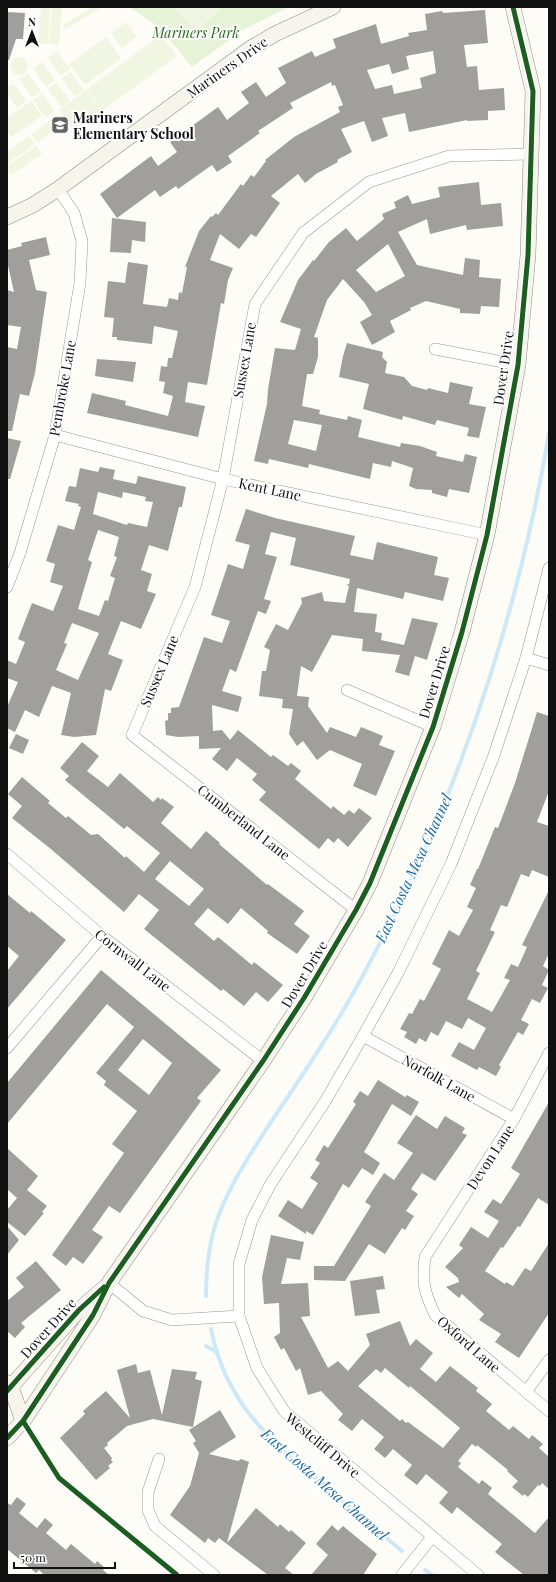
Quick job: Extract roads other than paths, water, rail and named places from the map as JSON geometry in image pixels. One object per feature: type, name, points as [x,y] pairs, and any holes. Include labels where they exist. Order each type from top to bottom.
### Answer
[{"type":"street","name":"Mariners Drive","points":[[7,217],[33,205],[58,189],[251,48],[275,34],[333,7]]},
{"type":"street","name":"Dover Drive","points":[[7,1438],[23,1421],[93,1315],[109,1283],[263,1061],[304,998],[356,910],[370,883],[433,727],[462,632],[487,535],[518,365],[528,255],[533,91],[513,7]]},
{"type":"street","name":"Sussex Lane","points":[[132,734],[195,587],[223,479],[255,304],[303,233],[369,182],[449,156],[532,154]]},
{"type":"street","name":"Pembroke Lane","points":[[7,587],[20,553],[55,435],[80,283],[82,241],[74,213],[58,189]]},
{"type":"street","points":[[435,349],[518,365]]},
{"type":"street","name":"Kent Lane","points":[[55,435],[223,479],[487,535]]},
{"type":"street","points":[[109,1283],[143,1311],[172,1320],[239,1316],[239,1264],[252,1220],[270,1185],[326,1100],[363,1036],[399,971],[451,864],[493,758],[526,658],[549,568]]},
{"type":"street","points":[[526,658],[549,665]]},
{"type":"street","points":[[347,690],[433,727]]},
{"type":"street","name":"Cumberland Lane","points":[[132,734],[356,910]]},
{"type":"street","name":"Cornwall Lane","points":[[7,854],[102,936],[263,1061]]},
{"type":"street","points":[[7,1048],[102,936]]},
{"type":"street","name":"Norfolk Lane","points":[[363,1036],[514,1120]]},
{"type":"street","name":"Devon Lane","points":[[426,1257],[514,1120],[549,1053]]},
{"type":"street","name":"Oxford Lane","points":[[426,1257],[422,1280],[426,1295],[435,1315],[549,1411]]},
{"type":"street","name":"Dover Drive","points":[[8,1387],[79,1310],[109,1283]]},
{"type":"street","name":"Westcliff Drive","points":[[239,1316],[257,1368],[284,1411],[478,1575]]},
{"type":"street","points":[[526,1392],[549,1360]]},
{"type":"street","points":[[8,1387],[23,1421]]},
{"type":"street","points":[[7,1411],[23,1421]]},
{"type":"street","points":[[159,1459],[148,1492],[148,1510],[155,1526],[214,1575]]},
{"type":"street","points":[[402,1575],[432,1537]]},
{"type":"waterway","name":"East Costa Mesa Channel","points":[[206,1296],[209,1252],[215,1226],[225,1201],[237,1177],[265,1131],[327,1037],[361,979],[400,903],[426,847],[449,790],[471,732],[509,614],[538,493],[549,433]]},
{"type":"waterway","name":"East Costa Mesa Channel","points":[[211,1329],[218,1355],[227,1378],[239,1399],[268,1436],[402,1551]]},
{"type":"waterway","name":"East Costa Mesa Channel","points":[[206,1346],[215,1351]]},
{"type":"waterway","name":"East Costa Mesa Channel","points":[[425,1570],[432,1575]]},
{"type":"place","name":"Mariners Elementary School","points":[[60,125]]},
{"type":"park label","name":"Mariners Park","points":[[196,32]]}]
